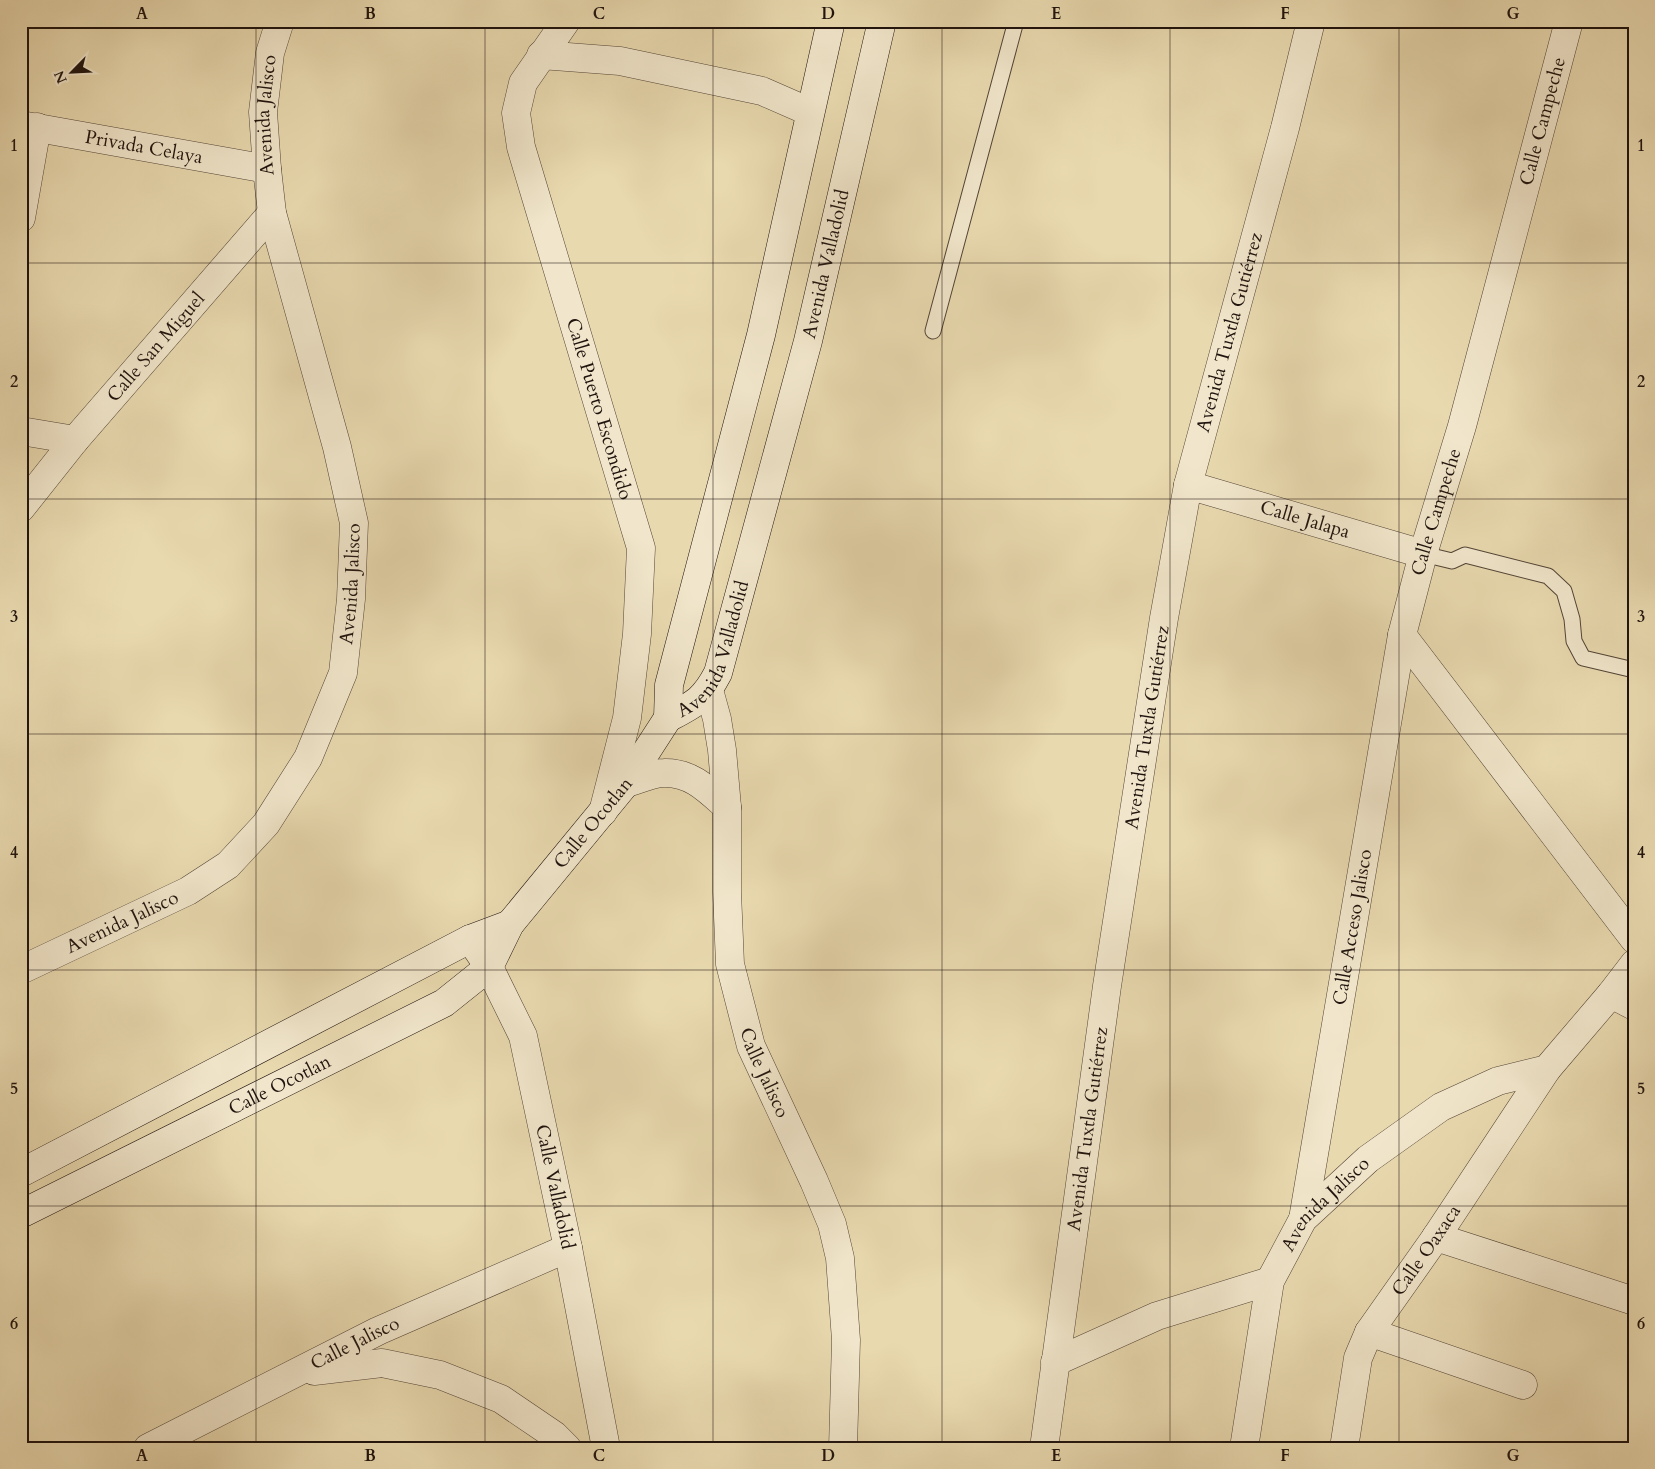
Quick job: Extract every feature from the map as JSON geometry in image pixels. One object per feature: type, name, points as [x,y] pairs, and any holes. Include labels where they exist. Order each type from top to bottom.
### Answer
[{"type":"street","name":"Avenida Jalisco","points":[[21,970],[188,891],[228,864],[266,824],[308,758],[344,672],[351,599],[354,523],[336,447],[272,213],[267,169],[263,112],[270,53],[280,21]]},
{"type":"street","name":"Calle Puerto Escondido","points":[[566,21],[523,83],[516,113],[520,147],[641,548],[637,634],[627,718],[603,812]]},
{"type":"street","name":"Avenida Valladolid","points":[[831,21],[760,334],[669,685],[668,718],[696,704],[709,690],[718,673],[808,341],[882,21]]},
{"type":"street","name":"Avenida Tuxtla Gutiérrez","points":[[1044,1448],[1107,986],[1164,618],[1188,485],[1285,128],[1311,21]]},
{"type":"street","name":"Calle Campeche","points":[[1402,635],[1423,554],[1462,426],[1568,21]]},
{"type":"street","points":[[541,55],[620,61],[735,85],[762,91],[810,112]]},
{"type":"street","name":"Privada Celaya","points":[[29,126],[267,169]]},
{"type":"street","points":[[21,218],[29,126]]},
{"type":"street","name":"Calle San Miguel","points":[[21,508],[75,440],[272,213]]},
{"type":"street","points":[[21,431],[75,440]]},
{"type":"street","name":"Calle Jalapa","points":[[1188,485],[1423,554]]},
{"type":"street","points":[[1402,635],[1633,932]]},
{"type":"street","name":"Calle Acceso Jalisco","points":[[1303,1219],[1402,635]]},
{"type":"street","name":"Calle Jalisco","points":[[709,690],[717,719],[722,750],[727,807],[727,892],[730,964],[752,1046],[814,1180],[832,1224],[840,1258],[846,1340],[843,1448]]},
{"type":"street","name":"Calle Ocotlan","points":[[21,1214],[444,1003],[489,967],[510,924],[626,783],[668,718]]},
{"type":"street","points":[[626,783],[662,773],[684,775],[702,785],[727,807]]},
{"type":"street","name":"Calle Ocotlan","points":[[21,1173],[470,939],[510,924]]},
{"type":"street","name":"Calle Valladolid","points":[[470,939],[489,967],[523,1036],[568,1248],[606,1448]]},
{"type":"street","points":[[1548,1069],[1622,1000],[1634,964]]},
{"type":"street","name":"Avenida Jalisco","points":[[1244,1448],[1270,1281],[1303,1219],[1368,1159],[1441,1107],[1498,1081],[1548,1069]]},
{"type":"street","name":"Calle Oaxaca","points":[[1344,1448],[1358,1358],[1369,1332],[1436,1237],[1548,1069]]},
{"type":"street","points":[[1436,1237],[1634,1301]]},
{"type":"street","name":"Calle Jalisco","points":[[148,1448],[378,1331],[568,1248]]},
{"type":"street","points":[[1056,1362],[1157,1316],[1270,1281]]},
{"type":"street","points":[[1369,1332],[1523,1385]]},
{"type":"street","points":[[297,1372],[382,1363],[440,1374],[501,1399],[554,1435],[567,1448]]},
{"type":"lane","points":[[933,331],[1016,21]]},
{"type":"lane","points":[[1423,554],[1452,561],[1465,556],[1548,576],[1564,592],[1572,619],[1574,641],[1583,658],[1634,670]]}]
